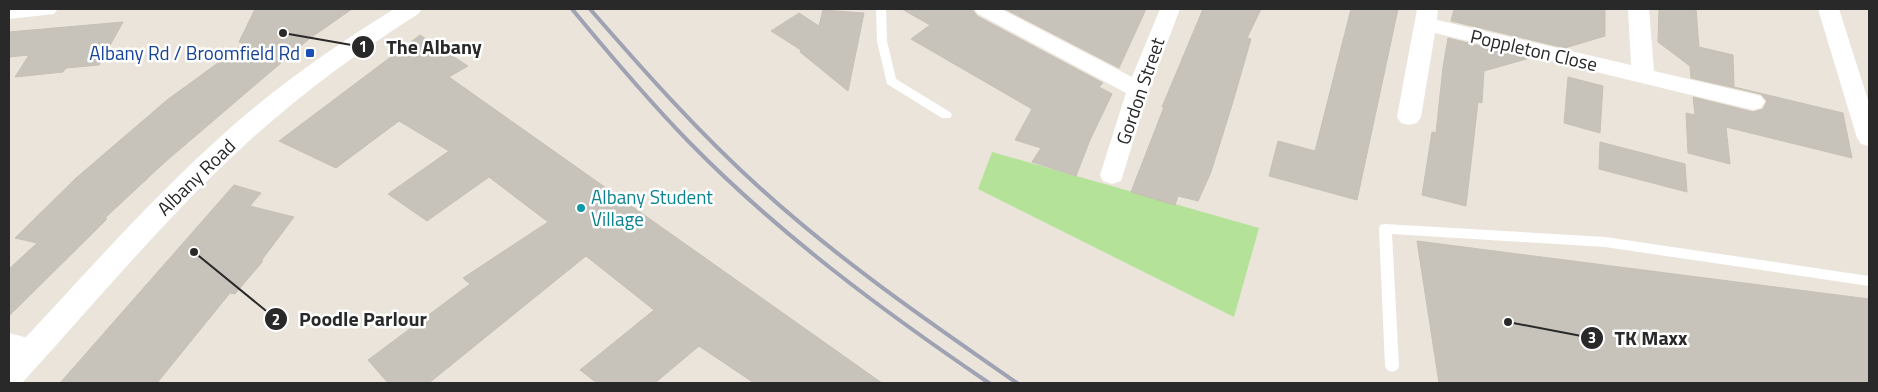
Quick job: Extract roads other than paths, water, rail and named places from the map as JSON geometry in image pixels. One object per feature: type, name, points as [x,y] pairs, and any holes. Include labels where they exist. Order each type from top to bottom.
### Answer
[{"type":"street","points":[[9,12],[47,9]]},
{"type":"street","name":"Albany Road","points":[[9,376],[21,348],[239,135],[330,61],[410,9]]},
{"type":"street","points":[[985,9],[1138,90]]},
{"type":"street","name":"Gordon Street","points":[[1112,175],[1138,90],[1170,9]]},
{"type":"street","points":[[1639,9],[1643,76]]},
{"type":"street","points":[[1828,9],[1869,138]]},
{"type":"street","name":"Poppleton Close","points":[[1409,117],[1427,17],[1643,76],[1753,102]]},
{"type":"lane","points":[[881,9],[882,41],[891,81],[946,115]]},
{"type":"lane","points":[[1392,366],[1385,229],[1604,242],[1869,280]]},
{"type":"railway","points":[[572,9],[629,77],[723,176],[833,270],[910,328],[989,383]]},
{"type":"railway","points":[[590,9],[694,124],[737,167],[790,215],[885,290],[1017,383]]},
{"type":"place","name":"The Albany","points":[[283,33]]},
{"type":"place","name":"Albany Rd / Broomfield Rd","points":[[310,53]]},
{"type":"place","name":"Albany Student Village","points":[[581,208]]},
{"type":"place","name":"Poodle Parlour","points":[[194,252]]},
{"type":"place","name":"TK Maxx","points":[[1508,322]]}]
